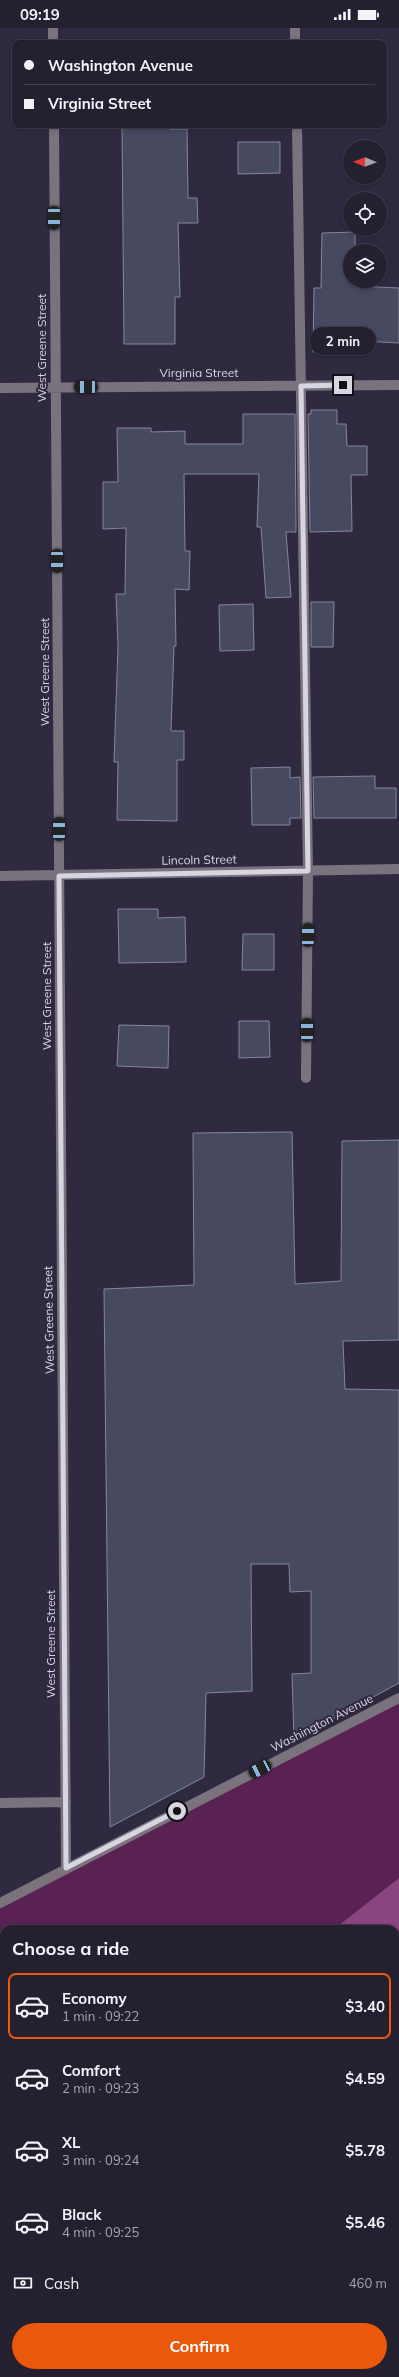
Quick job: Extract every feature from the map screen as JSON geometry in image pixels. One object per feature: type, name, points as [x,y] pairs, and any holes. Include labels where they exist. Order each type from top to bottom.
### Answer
[{"type":"street","points":[[53,28],[53,40]]},
{"type":"street","points":[[295,28],[295,40]]},
{"type":"street","name":"West Greene Street","points":[[54,128],[66,1868]]},
{"type":"street","points":[[297,128],[308,871],[306,1078]]},
{"type":"street","name":"Virginia Street","points":[[0,388],[399,385]]},
{"type":"street","name":"Lincoln Street","points":[[0,876],[399,869]]},
{"type":"street","name":"Washington Avenue","points":[[0,1903],[399,1698]]},
{"type":"street","points":[[0,1803],[66,1802]]},
{"type":"shaded area","points":[[399,1698],[399,1878],[339,1925],[0,1925],[0,1903]]},
{"type":"shaded area","points":[[399,1878],[399,1925],[339,1925]]},
{"type":"building","points":[[122,128],[187,129],[188,198],[197,198],[198,223],[178,223],[180,297],[175,297],[175,344],[124,344]]},
{"type":"building","points":[[238,142],[280,142],[280,173],[238,174]]},
{"type":"building","points":[[343,232],[343,236],[355,236],[355,244],[343,244],[343,288],[399,288],[399,343],[343,340],[342,352],[313,352],[314,288],[321,288],[322,233]]},
{"type":"building","points":[[311,410],[337,410],[337,424],[346,424],[347,446],[367,446],[367,475],[351,475],[352,531],[310,532],[308,414],[311,414]]},
{"type":"building","points":[[243,414],[295,414],[296,532],[286,532],[291,597],[266,598],[261,527],[257,527],[259,474],[184,474],[185,551],[190,551],[189,590],[175,589],[176,646],[174,646],[171,731],[184,731],[184,760],[177,760],[177,821],[117,820],[118,762],[114,762],[118,646],[116,594],[125,594],[126,528],[103,529],[103,482],[118,482],[117,428],[151,428],[151,432],[185,431],[185,444],[243,444]]},
{"type":"building","points":[[311,602],[334,602],[333,647],[311,647]]},
{"type":"building","points":[[253,604],[254,650],[220,651],[219,605]]},
{"type":"building","points":[[290,767],[290,778],[300,777],[301,818],[290,818],[290,825],[252,825],[251,768]]},
{"type":"building","points":[[375,776],[375,788],[396,788],[396,818],[314,818],[313,777]]},
{"type":"building","points":[[118,909],[158,909],[158,918],[185,917],[186,962],[119,963]]},
{"type":"building","points":[[243,934],[274,934],[274,970],[242,970]]},
{"type":"building","points":[[239,1021],[269,1021],[270,1057],[239,1058]]},
{"type":"building","points":[[119,1025],[169,1026],[168,1068],[117,1066]]},
{"type":"building","points":[[292,1132],[295,1284],[341,1281],[342,1141],[399,1140],[399,1340],[343,1341],[345,1389],[399,1390],[399,1683],[294,1740],[292,1674],[311,1673],[311,1591],[290,1592],[289,1564],[251,1564],[252,1691],[206,1693],[204,1777],[110,1827],[104,1289],[194,1285],[193,1133]]},
{"type":"route","points":[[177,1811],[66,1868],[59,876],[308,871],[301,386],[343,385]]}]
